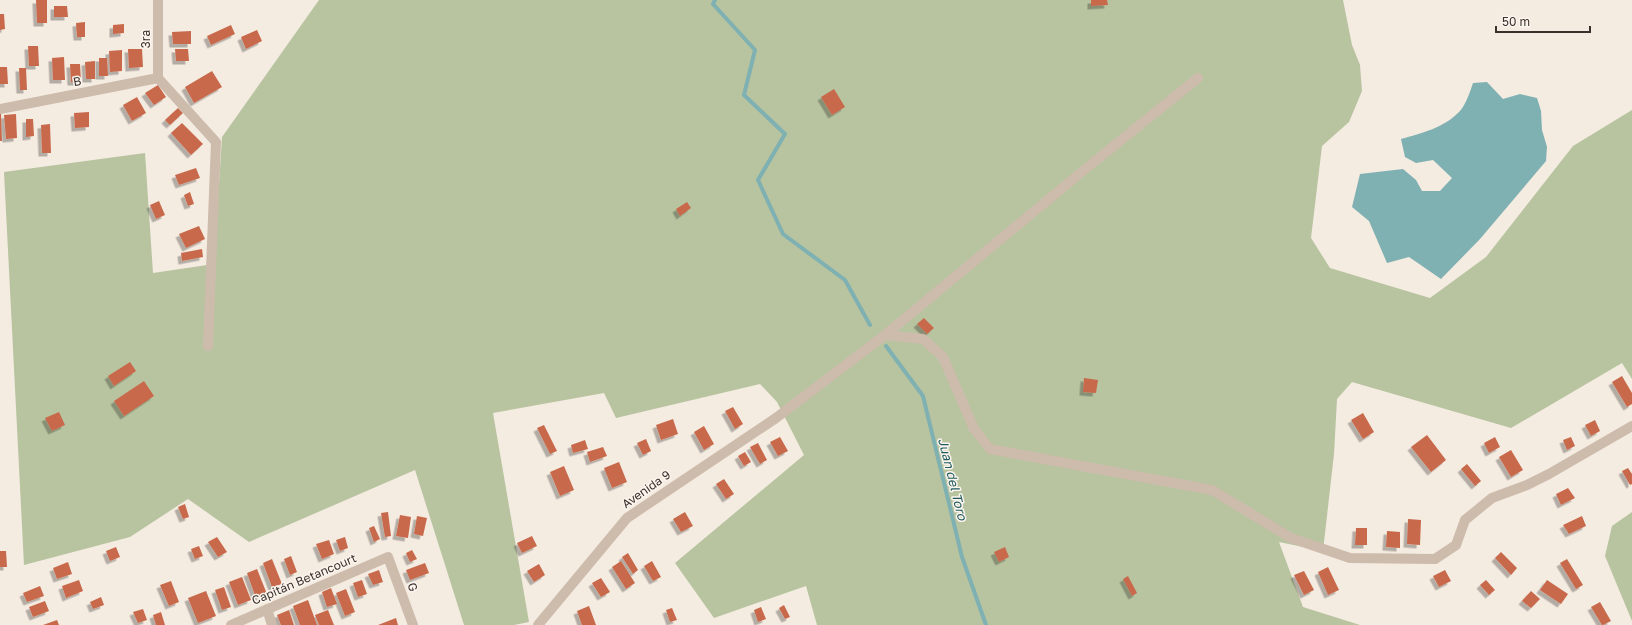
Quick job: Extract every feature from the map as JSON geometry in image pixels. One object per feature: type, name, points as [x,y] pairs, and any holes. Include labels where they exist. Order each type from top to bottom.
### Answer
[{"type":"street","name":"3ra","points":[[158,0],[158,78]]},
{"type":"street","name":"B","points":[[0,109],[158,78]]},
{"type":"street","points":[[158,78],[216,142],[208,346]]},
{"type":"street","name":"Avenida 9","points":[[538,625],[627,518],[776,418],[885,335],[1084,170],[1198,78]]},
{"type":"street","points":[[885,335],[923,339],[943,357],[974,429],[990,449],[1212,490],[1291,538],[1350,558],[1435,560],[1456,545],[1465,520],[1492,498],[1527,485],[1549,474],[1632,426]]},
{"type":"street","name":"Capitán Betancourt","points":[[231,625],[388,557]]},
{"type":"street","name":"G","points":[[388,557],[414,625]]},
{"type":"street","points":[[267,609],[272,625]]},
{"type":"green space","points":[[319,0],[1343,0],[1352,45],[1360,65],[1362,91],[1349,122],[1322,146],[1311,238],[1330,268],[1430,298],[1486,257],[1573,146],[1632,110],[1632,379],[1622,363],[1511,428],[1352,382],[1337,399],[1334,454],[1323,551],[1279,542],[1303,607],[1360,625],[817,625],[806,586],[714,618],[675,563],[804,455],[777,402],[760,384],[616,418],[604,393],[493,413],[529,622],[514,625],[464,625],[415,470],[249,542],[188,499],[130,537],[24,565],[4,172],[145,153],[153,273],[214,264],[222,137]]},
{"type":"green space","points":[[1632,512],[1632,621],[1605,556],[1612,526]]},
{"type":"water","points":[[1487,82],[1503,99],[1520,94],[1537,98],[1541,111],[1542,130],[1547,147],[1546,161],[1480,239],[1441,279],[1409,257],[1387,263],[1369,221],[1352,207],[1360,174],[1403,169],[1416,180],[1422,191],[1440,191],[1452,178],[1433,160],[1416,163],[1405,157],[1401,139],[1432,129],[1447,122],[1462,108],[1468,98],[1473,83]]},
{"type":"building","points":[[36,0],[47,0],[47,23],[37,23]]},
{"type":"building","points":[[1091,0],[1107,0],[1108,5],[1091,6]]},
{"type":"building","points":[[54,6],[67,6],[68,17],[54,17]]},
{"type":"building","points":[[0,14],[4,14],[5,29],[0,30]]},
{"type":"building","points":[[85,22],[85,37],[77,37],[76,23]]},
{"type":"building","points":[[124,24],[124,33],[113,34],[113,25]]},
{"type":"building","points":[[231,25],[235,34],[211,45],[207,36]]},
{"type":"building","points":[[257,30],[262,41],[246,49],[241,37]]},
{"type":"building","points":[[191,31],[191,44],[173,44],[172,32]]},
{"type":"building","points":[[28,46],[38,46],[39,66],[29,66]]},
{"type":"building","points":[[128,49],[142,49],[143,67],[129,68]]},
{"type":"building","points":[[175,49],[188,49],[189,61],[176,61]]},
{"type":"building","points":[[122,50],[122,71],[110,72],[109,51]]},
{"type":"building","points":[[64,57],[65,80],[53,80],[52,58]]},
{"type":"building","points":[[99,58],[107,58],[108,76],[99,76]]},
{"type":"building","points":[[95,61],[95,79],[86,79],[85,62]]},
{"type":"building","points":[[70,64],[80,64],[81,82],[71,82]]},
{"type":"building","points":[[0,67],[7,67],[8,84],[0,84]]},
{"type":"building","points":[[19,68],[26,68],[27,90],[20,90]]},
{"type":"building","points":[[212,71],[222,87],[194,103],[185,87]]},
{"type":"building","points":[[158,85],[166,97],[154,105],[145,93]]},
{"type":"building","points":[[834,89],[845,107],[832,115],[821,97]]},
{"type":"building","points":[[137,97],[146,113],[132,121],[123,105]]},
{"type":"building","points":[[178,108],[183,113],[170,125],[165,120]]},
{"type":"building","points":[[89,112],[89,127],[75,128],[74,113]]},
{"type":"building","points":[[1,113],[2,141],[0,141]]},
{"type":"building","points":[[16,114],[17,138],[6,139],[4,115]]},
{"type":"building","points":[[26,119],[33,119],[34,136],[26,137]]},
{"type":"building","points":[[182,123],[203,144],[191,155],[171,133]]},
{"type":"building","points":[[50,124],[51,153],[42,153],[41,125]]},
{"type":"building","points":[[196,168],[200,178],[179,185],[175,175]]},
{"type":"building","points":[[190,192],[194,204],[188,206],[184,195]]},
{"type":"building","points":[[159,201],[165,215],[156,219],[150,205]]},
{"type":"building","points":[[687,202],[691,208],[680,216],[676,209]]},
{"type":"building","points":[[199,226],[205,239],[186,248],[179,234]]},
{"type":"building","points":[[202,249],[203,257],[182,261],[181,253]]},
{"type":"building","points":[[924,318],[934,328],[927,334],[917,324]]},
{"type":"building","points":[[130,362],[136,371],[114,386],[108,376]]},
{"type":"building","points":[[1622,376],[1632,393],[1632,404],[1627,407],[1612,382]]},
{"type":"building","points":[[1084,378],[1098,380],[1096,393],[1083,392]]},
{"type":"building","points":[[144,381],[154,396],[124,416],[114,401]]},
{"type":"building","points":[[733,407],[743,424],[735,429],[725,411]]},
{"type":"building","points":[[59,412],[65,425],[52,431],[45,418]]},
{"type":"building","points":[[1363,413],[1374,432],[1363,439],[1351,420]]},
{"type":"building","points":[[673,419],[678,434],[661,440],[656,425]]},
{"type":"building","points":[[1595,420],[1600,431],[1591,436],[1585,425]]},
{"type":"building","points":[[544,425],[557,451],[550,454],[537,428]]},
{"type":"building","points":[[704,426],[714,444],[704,450],[694,432]]},
{"type":"building","points":[[1427,435],[1446,460],[1431,472],[1411,447]]},
{"type":"building","points":[[780,437],[788,451],[778,456],[770,442]]},
{"type":"building","points":[[1495,437],[1500,447],[1489,453],[1484,443]]},
{"type":"building","points":[[1571,437],[1575,446],[1567,450],[1563,440]]},
{"type":"building","points":[[646,439],[651,451],[643,455],[637,443]]},
{"type":"building","points":[[585,440],[588,449],[573,453],[571,445]]},
{"type":"building","points":[[758,443],[767,460],[760,464],[750,447]]},
{"type":"building","points":[[603,447],[607,456],[590,462],[587,452]]},
{"type":"building","points":[[1511,450],[1523,470],[1511,477],[1499,457]]},
{"type":"building","points":[[745,452],[751,462],[744,466],[738,456]]},
{"type":"building","points":[[619,462],[627,482],[612,488],[604,468]]},
{"type":"building","points":[[1467,464],[1481,481],[1475,486],[1461,469]]},
{"type":"building","points":[[564,466],[574,490],[560,496],[550,472]]},
{"type":"building","points":[[1628,468],[1632,474],[1632,484],[1630,485],[1622,471]]},
{"type":"building","points":[[724,479],[734,494],[726,499],[716,484]]},
{"type":"building","points":[[1568,488],[1575,498],[1561,505],[1556,494]]},
{"type":"building","points":[[185,504],[189,517],[183,519],[178,507]]},
{"type":"building","points":[[388,512],[391,536],[385,537],[381,513]]},
{"type":"building","points":[[685,512],[693,526],[681,532],[673,519]]},
{"type":"building","points":[[400,515],[411,517],[408,538],[396,536]]},
{"type":"building","points":[[417,516],[427,518],[423,536],[414,534]]},
{"type":"building","points":[[1582,516],[1586,526],[1569,534],[1563,525]]},
{"type":"building","points":[[1408,519],[1421,520],[1420,545],[1407,544]]},
{"type":"building","points":[[374,526],[380,539],[374,542],[369,528]]},
{"type":"building","points":[[1356,528],[1367,528],[1367,545],[1355,545]]},
{"type":"building","points":[[1387,531],[1400,532],[1400,548],[1386,547]]},
{"type":"building","points":[[532,536],[537,546],[522,553],[517,543]]},
{"type":"building","points":[[217,537],[227,552],[218,557],[208,542]]},
{"type":"building","points":[[345,537],[348,548],[340,551],[336,540]]},
{"type":"building","points":[[329,540],[334,554],[322,559],[316,544]]},
{"type":"building","points":[[199,546],[203,556],[195,559],[191,549]]},
{"type":"building","points":[[116,547],[120,557],[110,561],[106,551]]},
{"type":"building","points":[[1005,547],[1009,557],[999,562],[994,552]]},
{"type":"building","points":[[412,550],[417,559],[410,562],[406,553]]},
{"type":"building","points":[[0,551],[6,551],[7,567],[0,567]]},
{"type":"building","points":[[1501,552],[1517,568],[1511,575],[1495,558]]},
{"type":"building","points":[[628,553],[638,570],[633,574],[622,557]]},
{"type":"building","points":[[291,556],[297,572],[290,575],[284,559]]},
{"type":"building","points":[[272,559],[282,584],[272,587],[263,563]]},
{"type":"building","points":[[1567,559],[1583,585],[1576,589],[1560,563]]},
{"type":"building","points":[[621,561],[635,583],[626,589],[612,567]]},
{"type":"building","points":[[652,561],[661,577],[653,581],[644,566]]},
{"type":"building","points":[[68,562],[72,574],[57,579],[53,568]]},
{"type":"building","points":[[425,563],[429,573],[410,580],[406,570]]},
{"type":"building","points":[[539,564],[545,575],[534,582],[527,571]]},
{"type":"building","points":[[1328,567],[1339,590],[1328,595],[1318,572]]},
{"type":"building","points":[[257,569],[267,594],[256,598],[247,573]]},
{"type":"building","points":[[379,570],[383,582],[373,585],[368,574]]},
{"type":"building","points":[[1445,570],[1451,581],[1439,587],[1433,576]]},
{"type":"building","points":[[1304,571],[1314,590],[1304,595],[1294,575]]},
{"type":"building","points":[[1128,576],[1137,593],[1132,596],[1123,579]]},
{"type":"building","points":[[242,577],[251,600],[238,605],[229,582]]},
{"type":"building","points":[[601,578],[610,592],[601,597],[592,583]]},
{"type":"building","points":[[79,580],[83,591],[66,598],[62,586]]},
{"type":"building","points":[[362,580],[367,594],[358,597],[353,583]]},
{"type":"building","points":[[1486,580],[1495,590],[1489,595],[1480,585]]},
{"type":"building","points":[[1547,580],[1568,594],[1561,604],[1540,590]]},
{"type":"building","points":[[171,581],[179,602],[169,606],[160,585]]},
{"type":"building","points":[[40,586],[44,596],[27,602],[23,593]]},
{"type":"building","points":[[224,587],[231,607],[222,610],[215,590]]},
{"type":"building","points":[[331,588],[337,604],[327,607],[322,592]]},
{"type":"building","points":[[346,589],[355,612],[345,616],[336,593]]},
{"type":"building","points":[[206,591],[216,616],[198,623],[188,598]]},
{"type":"building","points":[[1531,591],[1540,599],[1531,608],[1522,601]]},
{"type":"building","points":[[101,597],[104,605],[93,609],[90,602]]},
{"type":"building","points":[[308,600],[317,625],[300,625],[293,606]]},
{"type":"building","points":[[45,601],[49,611],[33,617],[29,607]]},
{"type":"building","points":[[1600,602],[1611,621],[1603,625],[1591,607]]},
{"type":"building","points":[[784,605],[790,617],[785,619],[779,608]]},
{"type":"building","points":[[589,606],[596,625],[582,625],[577,611]]},
{"type":"building","points":[[761,607],[766,619],[758,622],[754,610]]},
{"type":"building","points":[[672,608],[677,620],[670,622],[666,610]]},
{"type":"building","points":[[143,609],[147,620],[138,623],[133,612]]},
{"type":"building","points":[[289,610],[294,625],[281,625],[277,615]]},
{"type":"building","points":[[328,610],[334,625],[319,625],[315,615]]},
{"type":"building","points":[[161,612],[165,625],[156,625],[153,615]]},
{"type":"building","points":[[396,618],[398,625],[378,625]]},
{"type":"building","points":[[57,620],[59,625],[43,625]]},
{"type":"waterway","name":"Juan del Toro","points":[[715,0],[713,4],[755,50],[744,95],[785,134],[758,180],[783,234],[845,280],[870,325]]},
{"type":"waterway","name":"Juan del Toro","points":[[886,346],[923,396],[962,557],[986,625]]}]
